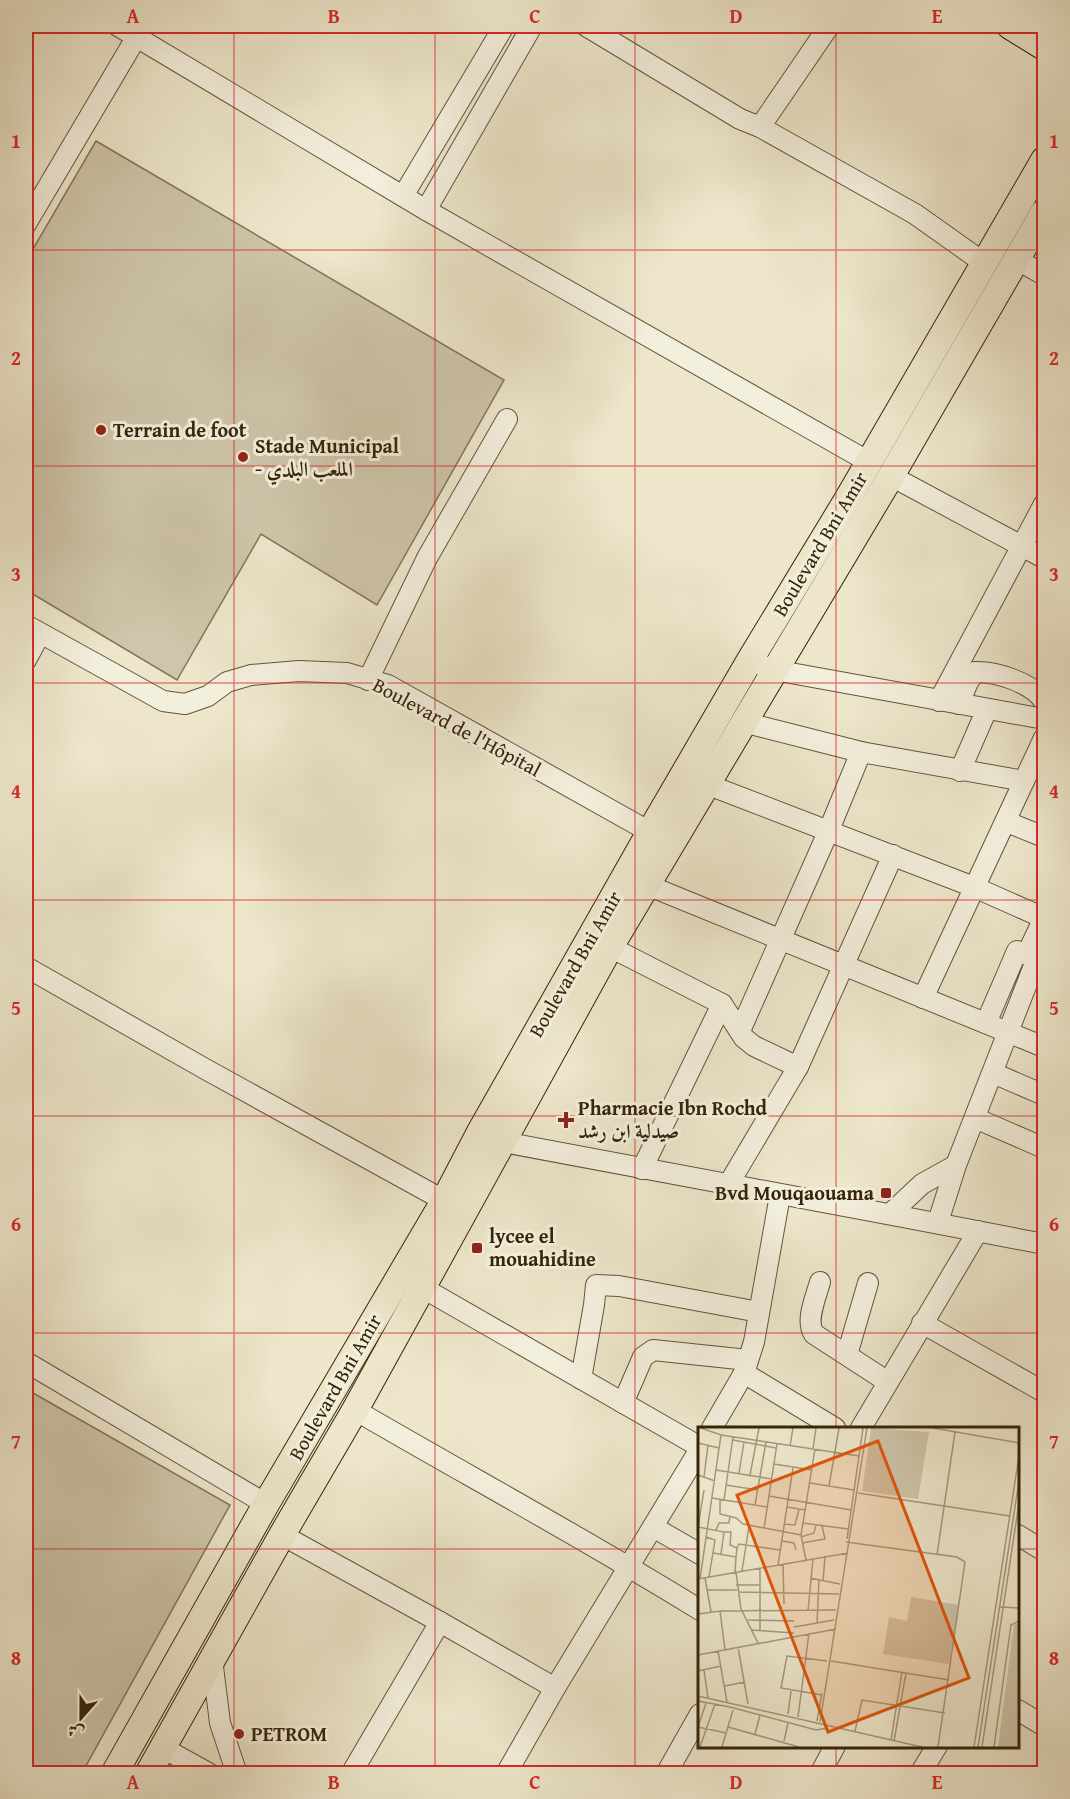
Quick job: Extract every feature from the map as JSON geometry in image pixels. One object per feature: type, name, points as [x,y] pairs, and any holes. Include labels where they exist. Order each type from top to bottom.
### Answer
[{"type":"main road","points":[[1010,26],[1044,47]]},
{"type":"main road","name":"Boulevard Bni Amir","points":[[148,1773],[423,1288],[455,1206],[480,1132],[750,660],[869,462],[1044,160]]},
{"type":"main road","name":"Boulevard Bni Amir","points":[[114,1773],[266,1504],[455,1206],[503,1142],[646,885],[891,476],[1044,212]]},
{"type":"street","points":[[118,26],[140,31],[426,210],[869,462]]},
{"type":"street","points":[[404,196],[504,26]]},
{"type":"street","points":[[426,210],[532,26]]},
{"type":"street","points":[[586,26],[740,119],[760,127],[915,214],[984,264]]},
{"type":"street","points":[[760,127],[830,26]]},
{"type":"street","points":[[26,224],[140,31]]},
{"type":"street","points":[[474,78],[494,91]]},
{"type":"street","points":[[1016,259],[1044,275]]},
{"type":"street","points":[[368,680],[427,558],[507,419]]},
{"type":"street","points":[[891,476],[1044,558]]},
{"type":"street","points":[[949,703],[1022,545],[1044,504]]},
{"type":"street","points":[[26,660],[33,629]]},
{"type":"street","name":"Boulevard de l'Hôpital","points":[[33,629],[163,701],[185,704],[208,696],[227,682],[251,675],[299,671],[347,673],[388,685],[651,832]]},
{"type":"street","points":[[750,660],[774,670],[1044,719]]},
{"type":"street","points":[[949,703],[975,672],[987,672],[1014,680],[1041,696],[1044,701]]},
{"type":"street","points":[[960,771],[987,709]]},
{"type":"street","points":[[743,722],[861,752],[1024,782]]},
{"type":"street","points":[[923,998],[1044,740]]},
{"type":"street","points":[[740,1031],[861,752]]},
{"type":"street","points":[[706,784],[974,887],[1044,918],[1027,954]]},
{"type":"street","points":[[1007,822],[1044,837]]},
{"type":"street","points":[[728,1185],[798,1067],[893,855]]},
{"type":"street","points":[[646,885],[1044,1047]]},
{"type":"street","points":[[610,947],[723,1004],[744,1038],[754,1046],[798,1067]]},
{"type":"street","points":[[938,1222],[956,1165],[1037,958],[1017,951],[987,1023]]},
{"type":"street","points":[[26,967],[455,1206]]},
{"type":"street","points":[[642,1168],[723,1004]]},
{"type":"street","points":[[993,1074],[1044,1095]]},
{"type":"street","points":[[975,1118],[1044,1148]]},
{"type":"street","points":[[480,1132],[503,1142],[780,1195],[938,1222],[1044,1244]]},
{"type":"street","points":[[890,1214],[922,1184],[956,1165]]},
{"type":"street","points":[[713,1427],[746,1366],[759,1312],[780,1195]]},
{"type":"street","points":[[862,1427],[978,1231]]},
{"type":"street","points":[[819,1282],[810,1328],[814,1334],[888,1382]]},
{"type":"street","points":[[847,1355],[868,1283]]},
{"type":"street","points":[[581,1379],[596,1285],[619,1286],[759,1312]]},
{"type":"street","points":[[423,1288],[698,1447]]},
{"type":"street","points":[[922,1323],[1044,1392]]},
{"type":"street","points":[[622,1402],[643,1357],[653,1350],[746,1366],[834,1427]]},
{"type":"street","points":[[26,1362],[266,1504]]},
{"type":"street","points":[[355,1410],[628,1566],[698,1609]]},
{"type":"street","points":[[511,1772],[555,1689],[698,1450]]},
{"type":"street","points":[[653,1527],[698,1550]]},
{"type":"street","points":[[282,1535],[440,1622],[555,1689]]},
{"type":"street","points":[[1019,1536],[1044,1551]]},
{"type":"street","points":[[351,1773],[440,1622]]},
{"type":"street","points":[[212,1659],[220,1723],[237,1773]]},
{"type":"street","points":[[1019,1711],[1044,1726]]},
{"type":"street","points":[[666,1773],[698,1716]]},
{"type":"street","points":[[163,1748],[210,1773]]},
{"type":"street","points":[[820,1773],[834,1748]]},
{"type":"street","points":[[920,1773],[936,1748]]},
{"type":"shaded area","name":"Stade Municipal - الملعب البلدي","points":[[96,141],[504,380],[377,605],[261,534],[177,680],[26,590],[26,261]]},
{"type":"shaded area","points":[[26,1389],[230,1505],[82,1773],[26,1773]]},
{"type":"place","name":"Terrain de foot","points":[[101,430]]},
{"type":"place","name":"Stade Municipal - الملعب البلدي","points":[[243,457]]},
{"type":"place","name":"Pharmacie Ibn Rochd صيدلية ابن رشد","points":[[566,1120]]},
{"type":"place","name":"Bvd Mouqaouama","points":[[886,1193]]},
{"type":"place","name":"lycee el mouahidine","points":[[477,1248]]},
{"type":"place","name":"PETROM","points":[[239,1734]]}]
